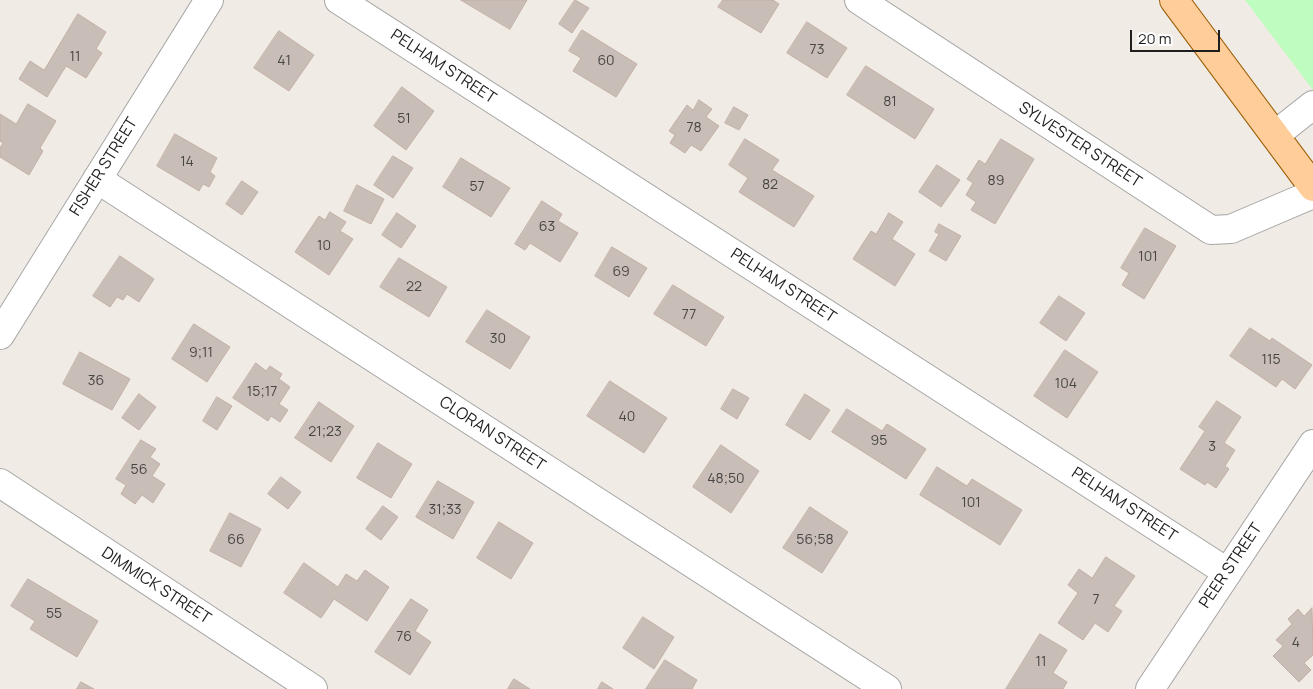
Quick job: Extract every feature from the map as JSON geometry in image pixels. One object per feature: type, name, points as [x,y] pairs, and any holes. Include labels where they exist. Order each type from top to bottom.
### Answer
[{"type":"main road","points":[[1174,0],[1313,187]]},
{"type":"street","name":"FISHER STREET","points":[[0,335],[209,0]]},
{"type":"street","name":"PELHAM STREET","points":[[340,0],[1227,572]]},
{"type":"street","name":"SYLVESTER STREET","points":[[858,0],[1211,230],[1231,229],[1313,194]]},
{"type":"street","points":[[1274,135],[1313,105]]},
{"type":"street","name":"CLORAN STREET","points":[[97,179],[886,689]]},
{"type":"street","name":"PEER STREET","points":[[1150,689],[1313,444]]},
{"type":"street","name":"DIMMICK STREET","points":[[0,483],[313,689]]},
{"type":"green space","points":[[1245,0],[1313,0],[1313,90]]},
{"type":"building","points":[[461,0],[527,0],[510,29]]},
{"type":"building","points":[[575,0],[589,8],[572,33],[559,24]]},
{"type":"building","points":[[723,0],[773,0],[779,4],[761,33],[718,7]]},
{"type":"building","points":[[78,14],[106,32],[96,49],[102,53],[86,78],[66,66],[47,97],[19,79],[30,61],[44,70]]},
{"type":"building","points":[[807,22],[847,48],[827,78],[787,53]]},
{"type":"building","points":[[582,30],[637,64],[616,97],[573,71],[581,58],[569,51]]},
{"type":"building","points":[[279,31],[314,55],[289,91],[254,68]]},
{"type":"building","points":[[866,66],[934,109],[915,139],[847,95]]},
{"type":"building","points":[[402,87],[434,111],[406,150],[374,126]]},
{"type":"building","points":[[699,100],[712,109],[706,117],[719,126],[701,151],[691,145],[685,153],[670,143],[675,135],[669,131],[687,105],[693,110]]},
{"type":"building","points":[[28,104],[56,121],[40,148],[43,151],[29,175],[0,157],[0,148],[3,143],[0,141],[0,114],[16,124]]},
{"type":"building","points":[[734,107],[748,115],[739,130],[725,123]]},
{"type":"building","points":[[175,134],[217,158],[210,172],[215,176],[209,187],[203,184],[199,191],[157,166]]},
{"type":"building","points":[[745,139],[779,160],[772,170],[814,196],[794,227],[739,192],[748,178],[729,165]]},
{"type":"building","points":[[1001,139],[1034,159],[995,224],[971,210],[976,202],[966,195],[973,183],[967,179],[979,160],[985,164]]},
{"type":"building","points":[[393,156],[413,168],[393,198],[374,185]]},
{"type":"building","points":[[461,158],[510,188],[491,217],[443,187]]},
{"type":"building","points":[[937,165],[960,180],[941,207],[919,192]]},
{"type":"building","points":[[242,181],[258,192],[242,215],[226,204]]},
{"type":"building","points":[[357,185],[384,199],[371,224],[344,211]]},
{"type":"building","points":[[542,201],[562,214],[558,221],[578,233],[560,262],[530,243],[525,250],[515,244]]},
{"type":"building","points":[[330,212],[346,222],[340,231],[353,239],[329,275],[295,252],[319,216],[325,220]]},
{"type":"building","points":[[397,213],[416,226],[401,248],[382,235]]},
{"type":"building","points":[[889,213],[903,222],[892,239],[915,254],[895,286],[853,259],[871,231],[876,234]]},
{"type":"building","points":[[939,224],[961,236],[946,261],[929,251],[939,234],[935,232]]},
{"type":"building","points":[[1145,228],[1176,246],[1144,299],[1122,285],[1129,273],[1121,268]]},
{"type":"building","points":[[612,247],[647,268],[629,297],[595,276]]},
{"type":"building","points":[[120,256],[154,279],[139,302],[127,294],[123,300],[117,297],[110,307],[93,296]]},
{"type":"building","points":[[399,258],[447,287],[429,317],[380,287]]},
{"type":"building","points":[[673,285],[724,317],[706,346],[654,314]]},
{"type":"building","points":[[1059,296],[1085,313],[1066,341],[1040,323]]},
{"type":"building","points":[[487,310],[530,337],[510,369],[466,342]]},
{"type":"building","points":[[194,324],[230,347],[207,382],[172,359]]},
{"type":"building","points":[[1250,328],[1270,341],[1272,338],[1312,365],[1295,389],[1282,379],[1276,387],[1230,356]]},
{"type":"building","points":[[1065,350],[1098,372],[1067,418],[1034,396]]},
{"type":"building","points":[[80,352],[130,379],[112,410],[63,384]]},
{"type":"building","points":[[256,363],[266,371],[270,366],[282,374],[279,379],[290,387],[279,404],[288,410],[280,422],[271,416],[268,421],[233,398]]},
{"type":"building","points":[[610,381],[667,418],[644,453],[587,416]]},
{"type":"building","points":[[733,389],[749,398],[737,419],[721,409]]},
{"type":"building","points":[[139,394],[156,407],[139,430],[122,418]]},
{"type":"building","points":[[805,394],[830,410],[810,440],[786,425]]},
{"type":"building","points":[[217,397],[232,406],[217,430],[203,421]]},
{"type":"building","points":[[1217,401],[1241,417],[1224,443],[1235,450],[1225,466],[1229,469],[1216,488],[1207,482],[1205,485],[1180,469],[1205,431],[1199,427]]},
{"type":"building","points":[[319,402],[354,426],[331,462],[295,438]]},
{"type":"building","points":[[847,409],[882,431],[887,424],[926,449],[906,479],[832,432]]},
{"type":"building","points":[[141,440],[156,449],[150,457],[160,464],[152,476],[165,484],[153,503],[142,495],[135,504],[121,494],[126,485],[116,479]]},
{"type":"building","points":[[378,443],[412,464],[391,498],[357,478]]},
{"type":"building","points":[[721,445],[759,471],[731,513],[693,487]]},
{"type":"building","points":[[937,467],[967,486],[972,479],[1022,510],[1000,545],[920,495]]},
{"type":"building","points":[[281,477],[301,492],[288,509],[268,494]]},
{"type":"building","points":[[438,481],[474,502],[453,539],[416,517]]},
{"type":"building","points":[[383,506],[398,517],[381,540],[366,529]]},
{"type":"building","points":[[810,507],[848,532],[822,573],[783,548]]},
{"type":"building","points":[[230,513],[261,529],[241,567],[210,551]]},
{"type":"building","points":[[499,522],[533,543],[511,579],[477,558]]},
{"type":"building","points":[[1106,557],[1135,576],[1114,606],[1122,611],[1108,632],[1095,623],[1083,640],[1058,623],[1078,593],[1068,585],[1079,569],[1092,578]]},
{"type":"building","points":[[304,563],[338,587],[346,574],[357,581],[365,570],[389,587],[367,621],[334,599],[321,618],[284,593]]},
{"type":"building","points":[[28,579],[98,621],[77,657],[30,629],[35,621],[11,606]]},
{"type":"building","points":[[411,599],[428,610],[415,631],[431,642],[410,675],[375,652]]},
{"type":"building","points":[[1312,608],[1313,655],[1304,663],[1311,670],[1299,682],[1273,656],[1283,646],[1276,640],[1292,624],[1288,619],[1298,609],[1304,616]]},
{"type":"building","points":[[643,617],[674,637],[654,669],[623,648]]},
{"type":"building","points":[[1040,634],[1067,650],[1053,673],[1067,682],[1063,689],[1006,689]]},
{"type":"building","points":[[665,660],[697,680],[692,689],[646,689]]},
{"type":"building","points":[[514,679],[530,689],[508,689]]},
{"type":"building","points":[[81,682],[94,689],[77,689]]},
{"type":"building","points":[[602,682],[613,689],[598,689]]}]
